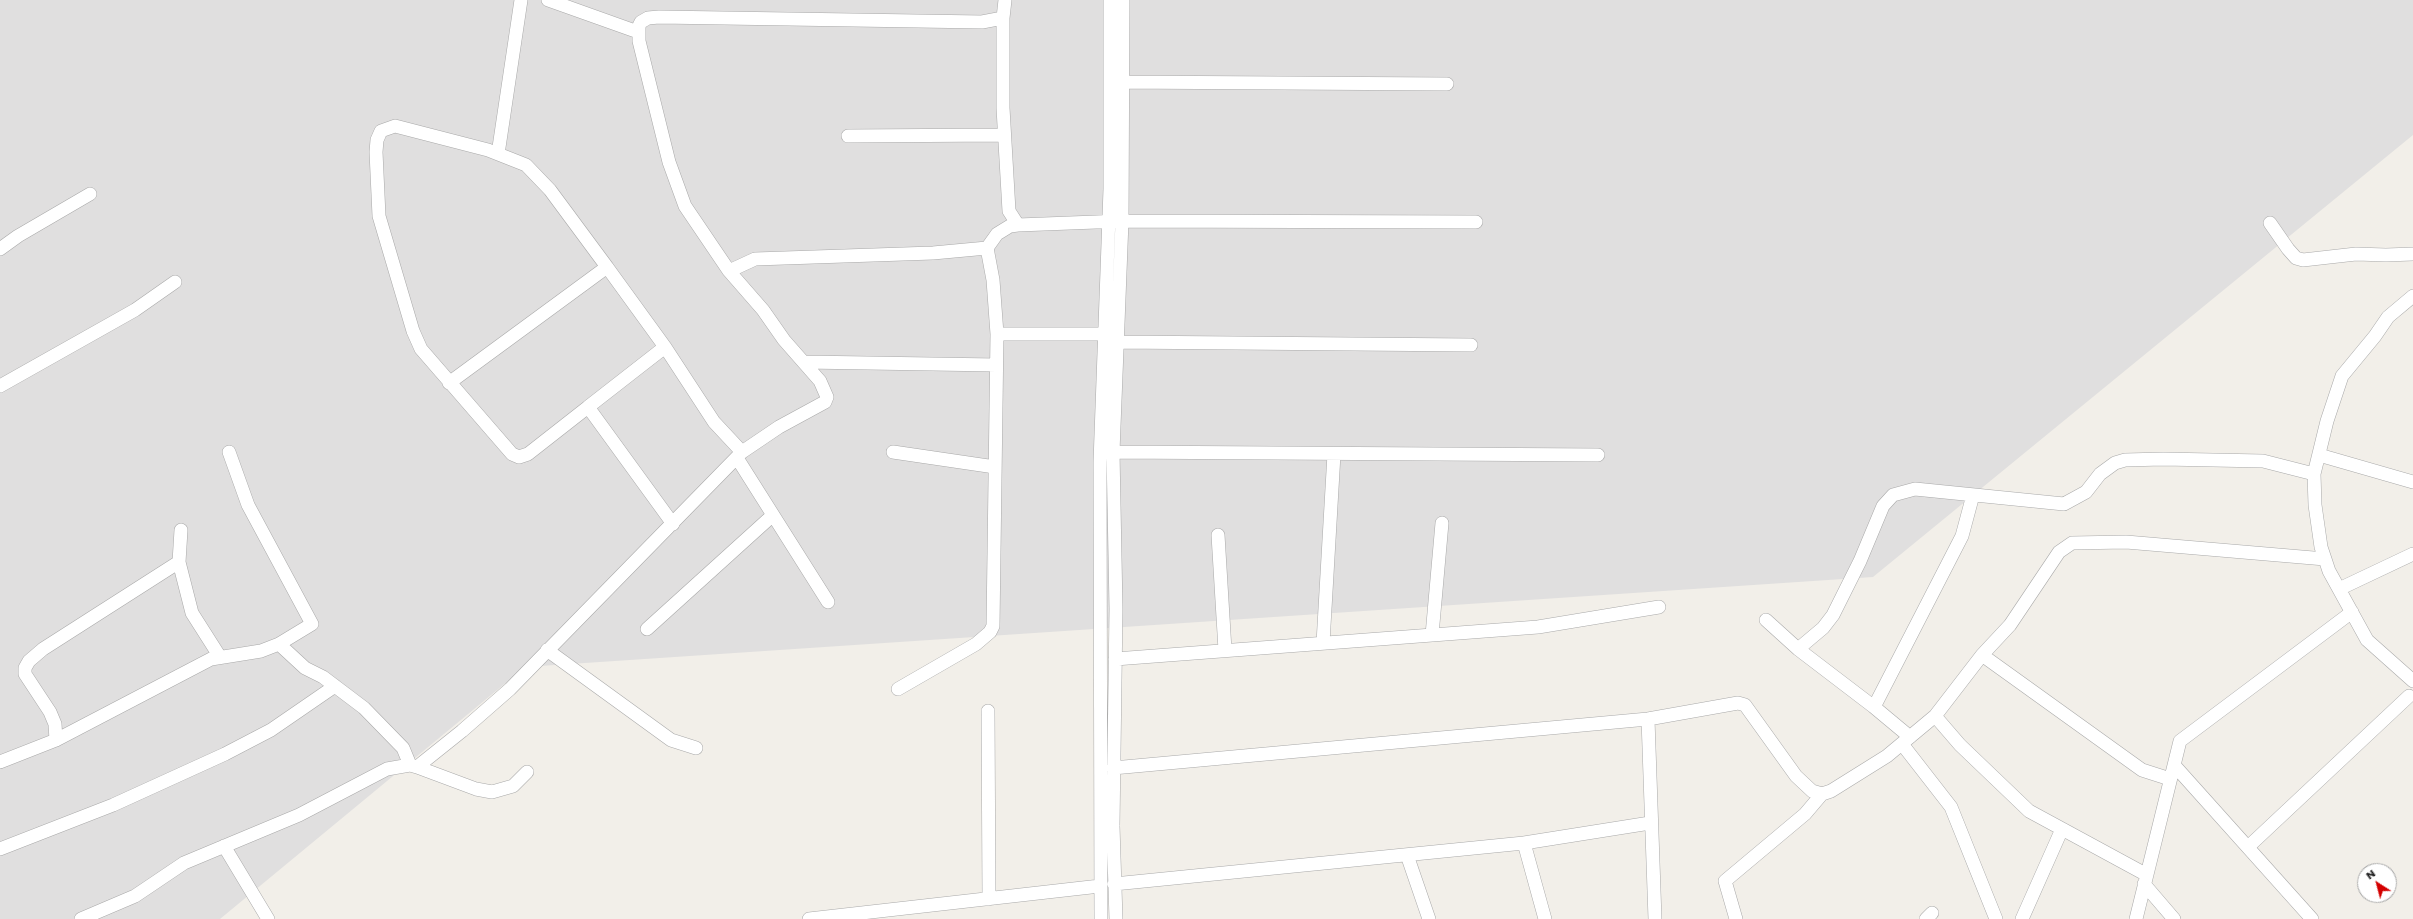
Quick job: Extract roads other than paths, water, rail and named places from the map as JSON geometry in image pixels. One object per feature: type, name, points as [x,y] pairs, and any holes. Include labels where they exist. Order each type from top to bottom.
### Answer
[{"type":"street","points":[[498,154],[521,0]]},
{"type":"street","points":[[548,0],[638,32]]},
{"type":"street","points":[[1005,0],[1003,18],[1004,136],[1009,211],[1018,225]]},
{"type":"street","points":[[1101,919],[1100,462],[1109,223],[1110,0]]},
{"type":"street","points":[[1116,919],[1113,826],[1115,635],[1113,452],[1122,221],[1123,0]]},
{"type":"street","points":[[414,766],[462,731],[510,689],[740,455],[779,427],[824,402],[827,396],[826,390],[730,271],[698,226],[681,194],[669,162],[638,32],[641,22],[648,18],[659,17],[982,22],[1003,18]]},
{"type":"street","points":[[1110,82],[1447,84]]},
{"type":"street","points":[[665,347],[528,454],[519,457],[512,454],[421,349],[413,331],[379,216],[377,140],[381,131],[395,126],[498,154],[526,165],[539,176],[665,347],[714,422],[740,455],[773,515],[828,602]]},
{"type":"street","points":[[848,136],[1004,136]]},
{"type":"street","points":[[0,249],[18,236],[90,194]]},
{"type":"street","points":[[898,689],[976,644],[990,632],[993,626],[997,334],[993,280],[987,248],[997,234],[1010,226],[1018,225],[1109,223],[1122,221],[1476,222]]},
{"type":"street","points":[[2270,223],[2296,258],[2303,260],[2356,254],[2413,254]]},
{"type":"street","points":[[730,271],[755,259],[933,253],[987,248]]},
{"type":"street","points":[[449,383],[606,267]]},
{"type":"street","points":[[0,386],[135,310],[175,282]]},
{"type":"street","points":[[2413,296],[2388,317],[2371,341],[2342,376],[2327,421],[2314,474],[2315,505],[2325,560],[2339,589],[2368,640],[2413,681]]},
{"type":"street","points":[[997,334],[1104,334]]},
{"type":"street","points":[[1117,342],[1471,345]]},
{"type":"street","points":[[804,362],[996,365]]},
{"type":"street","points":[[588,407],[673,524]]},
{"type":"street","points":[[0,762],[56,740],[211,659],[261,651],[278,644],[312,624],[248,505],[229,452]]},
{"type":"street","points":[[893,452],[995,467]]},
{"type":"street","points":[[1113,452],[1598,455]]},
{"type":"street","points":[[1323,643],[1334,454]]},
{"type":"street","points":[[2319,455],[2413,482]]},
{"type":"street","points":[[1798,649],[1823,628],[1833,615],[1860,561],[1883,506],[1893,495],[1915,489],[2064,504],[2086,492],[2100,474],[2114,463],[2125,460],[2163,458],[2263,461],[2314,474]]},
{"type":"street","points":[[1874,707],[1962,536],[1973,495]]},
{"type":"street","points":[[647,629],[773,515]]},
{"type":"street","points":[[1432,635],[1442,523]]},
{"type":"street","points":[[181,530],[179,562],[192,613],[220,657]]},
{"type":"street","points":[[1218,535],[1225,650]]},
{"type":"street","points":[[1113,768],[1648,718],[1738,703],[1745,705],[1796,776],[1812,792],[1822,794],[1831,791],[1887,756],[1935,716],[1982,654],[2010,625],[2059,552],[2072,543],[2126,542],[2325,560]]},
{"type":"street","points":[[2339,589],[2413,554]]},
{"type":"street","points":[[56,740],[55,724],[50,712],[26,674],[25,668],[29,661],[43,648],[179,562]]},
{"type":"street","points":[[1115,659],[1538,627],[1659,607]]},
{"type":"street","points":[[2136,919],[2180,741],[2352,612]]},
{"type":"street","points":[[1766,620],[1798,649],[1874,707],[1906,741],[1951,807],[1996,919]]},
{"type":"street","points":[[1100,634],[1115,635]]},
{"type":"street","points":[[278,644],[305,668],[323,677],[364,708],[403,748],[414,766]]},
{"type":"street","points":[[547,650],[670,740],[696,748]]},
{"type":"street","points":[[1982,654],[2142,770],[2170,780]]},
{"type":"street","points":[[0,849],[113,805],[225,754],[271,730],[335,686]]},
{"type":"street","points":[[2248,847],[2409,696]]},
{"type":"street","points":[[988,711],[989,899]]},
{"type":"street","points":[[1935,716],[1960,744],[2030,811],[2146,880],[2174,919]]},
{"type":"street","points":[[1648,718],[1650,823],[1655,919]]},
{"type":"street","points":[[2174,765],[2312,919]]},
{"type":"street","points":[[81,919],[135,896],[184,863],[299,815],[387,769],[414,766],[476,790],[492,792],[513,786],[527,772]]},
{"type":"street","points":[[1736,919],[1725,881],[1805,814],[1822,794]]},
{"type":"street","points":[[1114,884],[1524,844],[1650,823]]},
{"type":"street","points":[[1100,826],[1113,826]]},
{"type":"street","points":[[2022,919],[2062,829]]},
{"type":"street","points":[[1524,844],[1545,919]]},
{"type":"street","points":[[224,846],[268,919]]},
{"type":"street","points":[[1407,855],[1429,919]]},
{"type":"street","points":[[809,919],[876,915],[989,899],[1100,886]]}]
